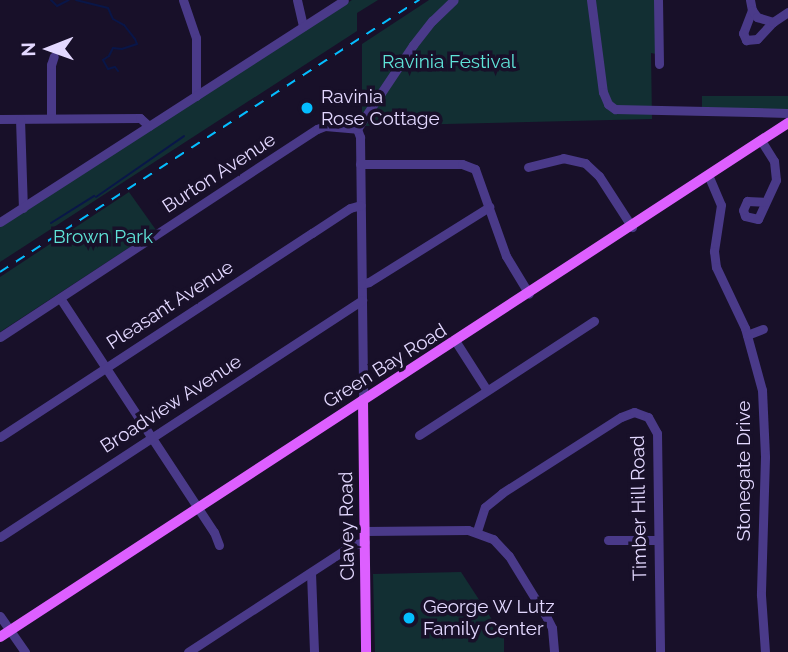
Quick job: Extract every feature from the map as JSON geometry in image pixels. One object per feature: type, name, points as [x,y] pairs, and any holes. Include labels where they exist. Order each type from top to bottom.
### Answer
[{"type":"main road","name":"Green Bay Road","points":[[5,634],[788,123]]},
{"type":"main road","name":"Clavey Road","points":[[363,400],[366,652]]},
{"type":"street","points":[[183,0],[196,38],[196,96]]},
{"type":"street","points":[[297,0],[303,26]]},
{"type":"street","points":[[0,222],[344,0]]},
{"type":"street","points":[[363,400],[361,205],[357,129],[413,45],[432,21],[454,0]]},
{"type":"street","points":[[591,0],[603,92],[608,104],[614,109],[788,113]]},
{"type":"street","points":[[658,0],[659,64]]},
{"type":"street","points":[[751,5],[757,17],[773,22]]},
{"type":"street","points":[[751,5],[743,33],[746,40],[757,39],[773,22],[788,12]]},
{"type":"street","points":[[51,117],[51,65],[54,56]]},
{"type":"street","points":[[0,119],[141,118],[149,126]]},
{"type":"street","points":[[20,119],[23,208]]},
{"type":"street","name":"Burton Avenue","points":[[0,337],[317,129],[325,126],[357,129]]},
{"type":"street","points":[[762,142],[777,172],[775,187],[765,202]]},
{"type":"street","points":[[528,167],[563,158],[585,163],[599,176],[632,227]]},
{"type":"street","points":[[360,164],[468,165],[479,176],[506,256],[529,294]]},
{"type":"street","name":"Stonegate Drive","points":[[709,177],[721,205],[721,226],[714,251],[716,267],[747,335],[762,390],[765,418],[761,569],[765,652]]},
{"type":"street","name":"Pleasant Avenue","points":[[0,436],[350,208],[361,205]]},
{"type":"street","points":[[362,284],[489,207]]},
{"type":"street","points":[[60,298],[219,545]]},
{"type":"street","name":"Broadview Avenue","points":[[0,537],[362,300]]},
{"type":"street","points":[[419,435],[594,321]]},
{"type":"street","points":[[747,335],[764,329]]},
{"type":"street","points":[[456,342],[486,389]]},
{"type":"street","name":"Timber Hill Road","points":[[477,531],[482,513],[489,502],[621,416],[634,412],[648,417],[657,433],[660,652]]},
{"type":"street","points":[[188,652],[365,536],[477,531],[493,538],[509,556],[552,628],[554,652]]},
{"type":"street","points":[[607,540],[658,540]]},
{"type":"street","points":[[311,573],[314,652]]},
{"type":"street","points":[[0,616],[5,634],[25,652]]},
{"type":"street","points":[[205,641],[212,652]]},
{"type":"green space","points":[[352,0],[378,0],[357,13],[357,31],[0,262],[0,226]]},
{"type":"green space","name":"Ravinia Festival","points":[[429,0],[657,0],[656,54],[651,53],[652,119],[362,126],[362,44]]},
{"type":"green space","points":[[702,96],[788,96],[788,109],[702,109]]},
{"type":"green space","name":"Brown Park","points":[[129,192],[156,230],[0,332],[0,277]]},
{"type":"green space","points":[[461,572],[504,638],[504,652],[375,652],[373,574]]},
{"type":"waterway","points":[[51,0],[57,6],[69,0]]},
{"type":"waterway","points":[[76,0],[108,8],[113,19],[124,25],[135,39],[137,44],[122,49],[113,48],[103,60],[108,69],[115,67],[118,71]]},
{"type":"waterway","points":[[96,197],[184,136]]},
{"type":"waterway","points":[[51,223],[94,196]]},
{"type":"railway","points":[[0,272],[419,0]]},
{"type":"place","name":"Ravinia Rose Cottage","points":[[307,108]]},
{"type":"place","name":"George W Lutz Family Center","points":[[409,618]]}]
